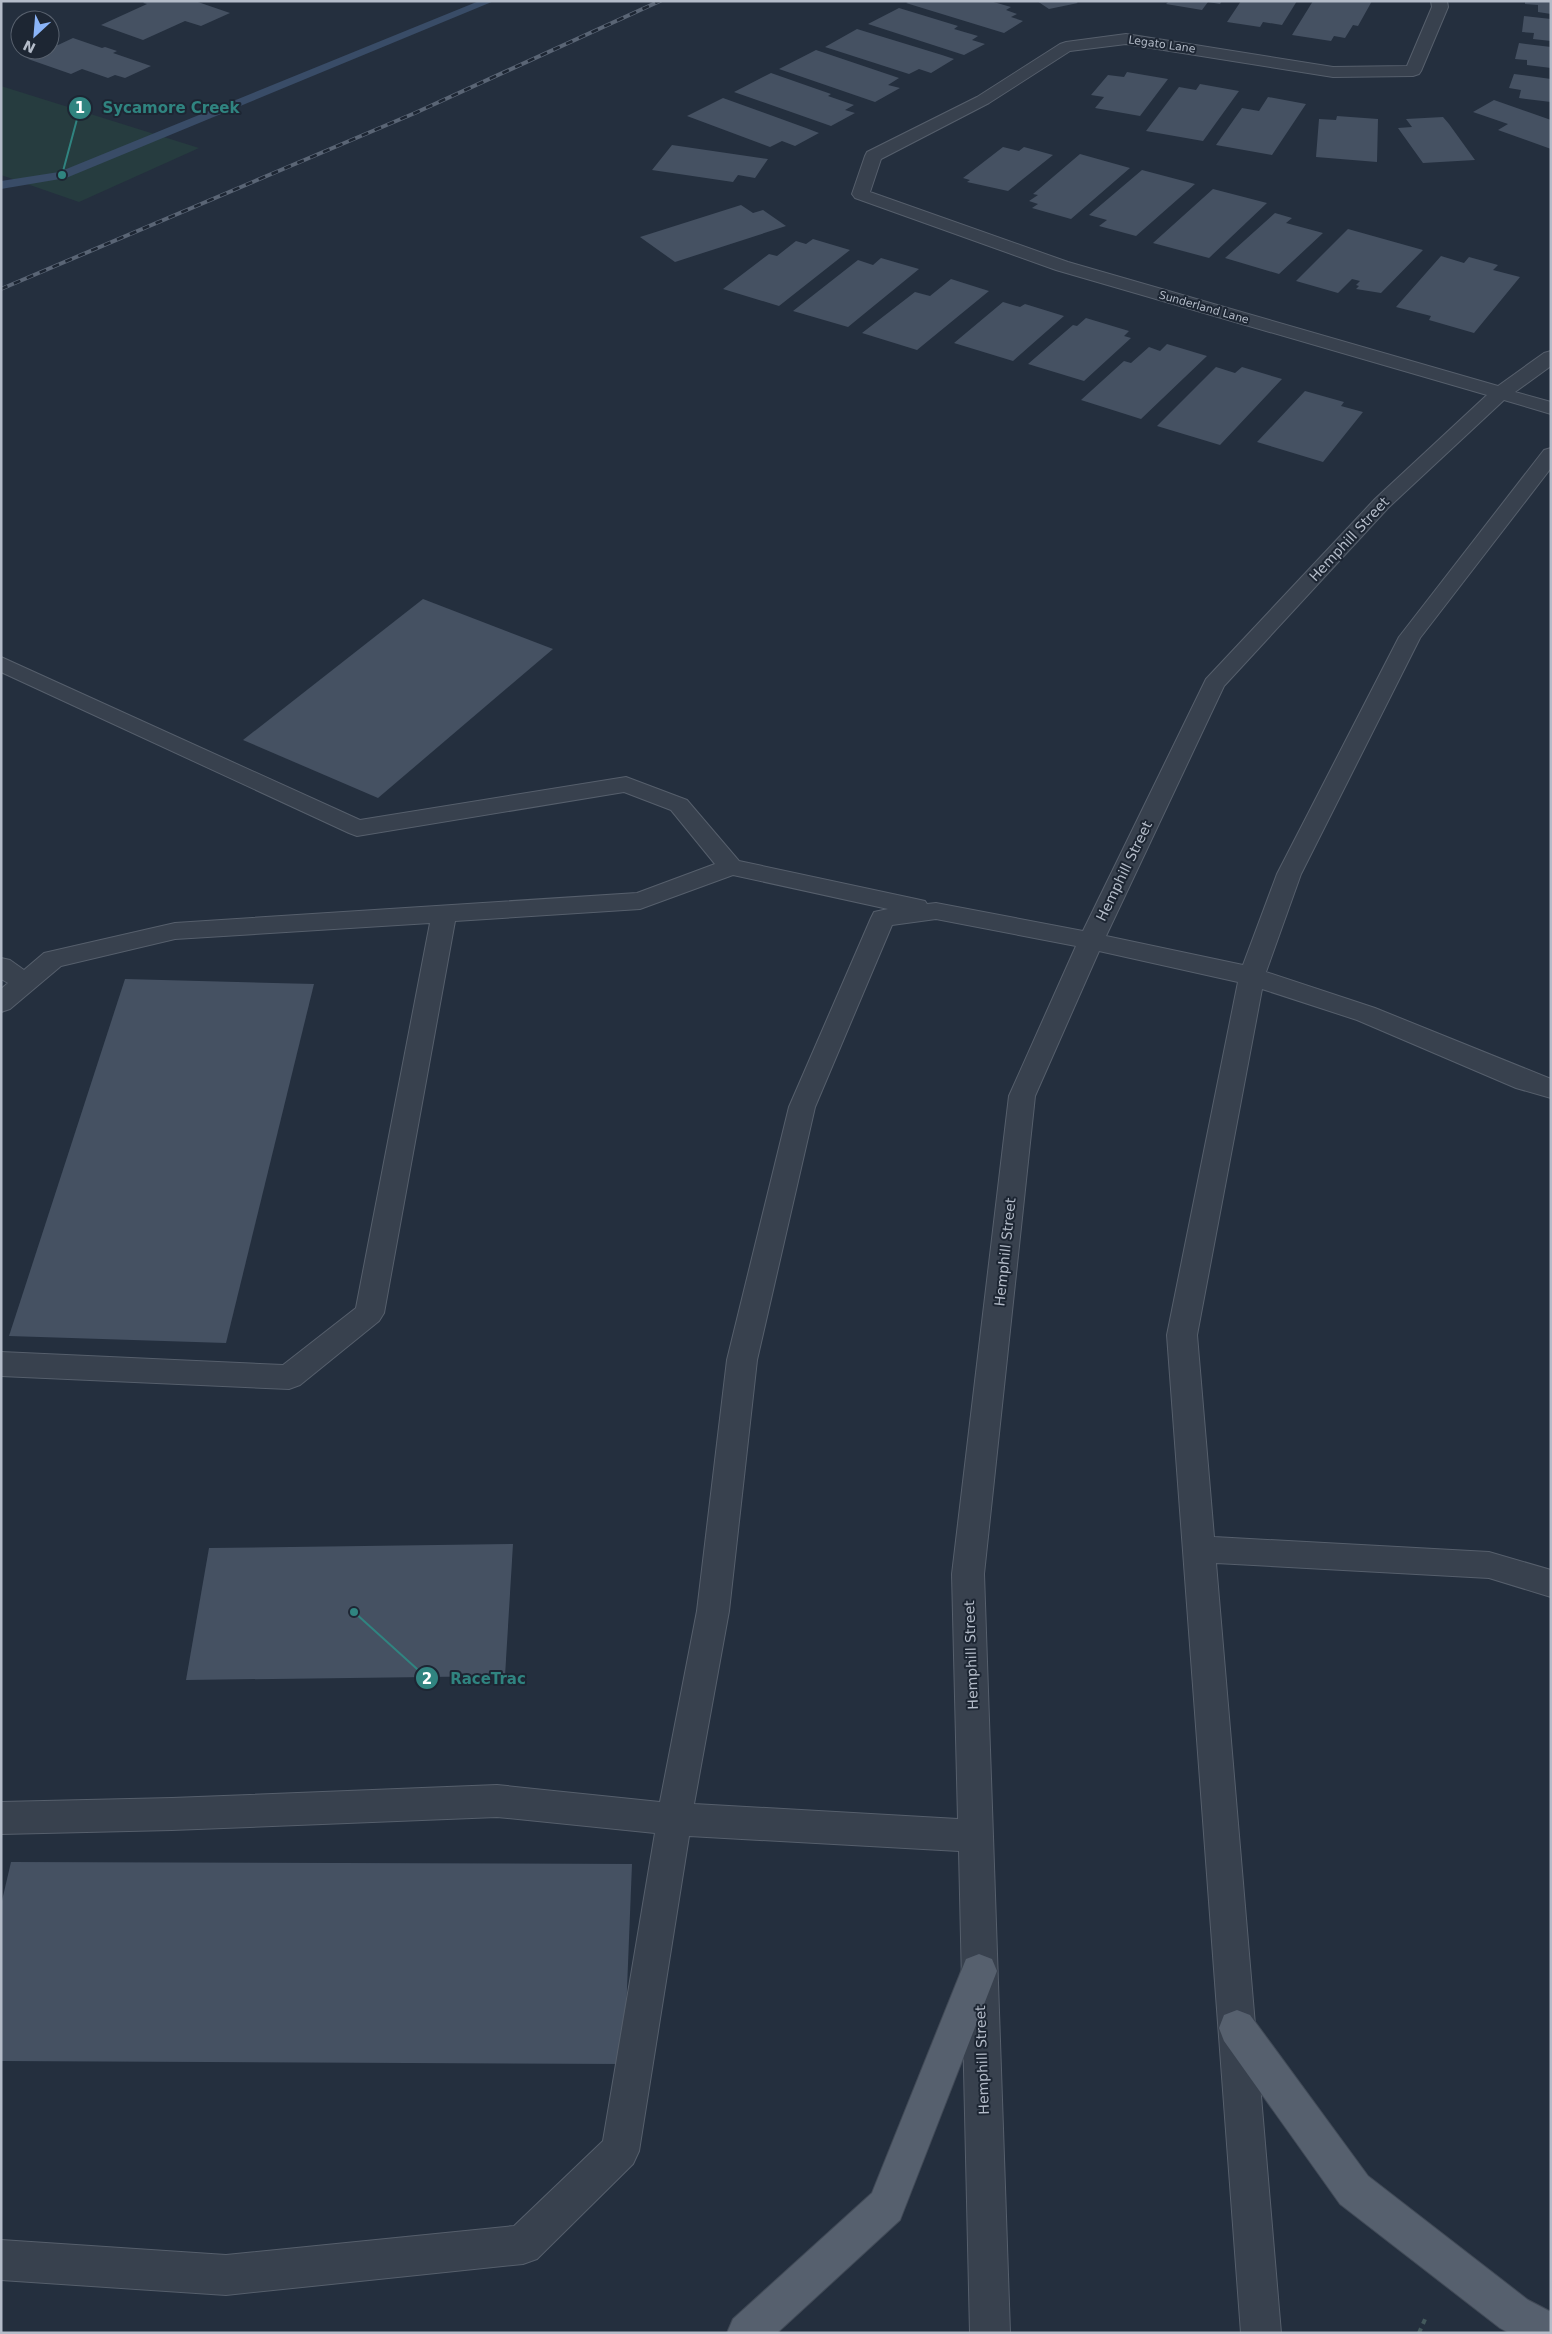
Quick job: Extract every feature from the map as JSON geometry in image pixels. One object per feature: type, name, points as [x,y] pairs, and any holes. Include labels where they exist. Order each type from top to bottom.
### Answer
[{"type":"main road","points":[[747,2333],[886,2206],[979,1970]]},
{"type":"main road","points":[[1237,2028],[1354,2190],[1514,2314],[1551,2333]]},
{"type":"street","name":"Legato Lane","points":[[861,194],[873,156],[983,100],[1066,47],[1126,39],[1333,72],[1413,70],[1440,7],[1439,1]]},
{"type":"street","name":"Sunderland Lane","points":[[861,194],[1062,266],[1551,408]]},
{"type":"street","name":"Hemphill Street","points":[[990,2333],[968,1574],[1022,1096],[1091,941],[1214,684],[1382,503],[1501,393],[1551,357]]},
{"type":"street","points":[[1261,2333],[1182,1335],[1252,976],[1289,874],[1410,637],[1551,454]]},
{"type":"street","points":[[1,664],[357,828],[626,784],[679,805],[731,867]]},
{"type":"street","points":[[1,1003],[53,959],[174,931],[640,901],[731,867],[1252,976],[1366,1014],[1526,1081],[1551,1089]]},
{"type":"street","points":[[1,2260],[226,2275],[523,2245],[620,2151],[674,1819],[713,1611],[742,1360],[802,1107],[883,918],[936,911]]},
{"type":"street","points":[[1,1364],[289,1378],[369,1313],[444,914]]},
{"type":"street","points":[[1,966],[25,983]]},
{"type":"street","points":[[1199,1549],[1489,1565],[1551,1584]]},
{"type":"street","points":[[1,1818],[172,1814],[497,1801],[674,1819],[976,1836]]},
{"type":"path","points":[[1419,2333],[1428,2312]]},
{"type":"green space","points":[[1,86],[199,148],[79,202],[1,175]]},
{"type":"building","points":[[146,1],[195,1],[230,13],[201,26],[185,21],[143,40],[101,25],[147,4],[143,3]]},
{"type":"building","points":[[910,1],[990,1],[1011,7],[1006,10],[1017,14],[1011,17],[1023,21],[1004,33],[906,3]]},
{"type":"building","points":[[1037,1],[1075,1],[1078,3],[1049,9]]},
{"type":"building","points":[[1169,1],[1222,1],[1220,4],[1208,2],[1202,10],[1166,4]]},
{"type":"building","points":[[1241,1],[1297,1],[1282,25],[1263,22],[1260,27],[1227,22]]},
{"type":"building","points":[[1313,1],[1372,1],[1358,26],[1353,25],[1345,38],[1334,36],[1331,41],[1292,35]]},
{"type":"building","points":[[1525,1],[1551,1],[1551,14],[1538,12],[1538,5],[1525,4]]},
{"type":"building","points":[[899,8],[958,26],[954,29],[978,36],[972,40],[985,44],[964,55],[868,24]]},
{"type":"building","points":[[1524,16],[1551,19],[1551,41],[1533,39],[1534,33],[1522,32]]},
{"type":"building","points":[[857,29],[954,59],[931,73],[919,69],[909,74],[825,47]]},
{"type":"building","points":[[73,38],[117,51],[113,53],[151,66],[125,78],[115,75],[108,78],[82,69],[71,74],[31,60],[60,60],[60,44]]},
{"type":"building","points":[[1519,43],[1551,47],[1551,68],[1527,65],[1527,60],[1515,59]]},
{"type":"building","points":[[816,50],[899,78],[888,85],[900,88],[875,102],[779,69]]},
{"type":"building","points":[[1127,72],[1168,79],[1140,116],[1095,108],[1104,97],[1091,95],[1108,75],[1124,77]]},
{"type":"building","points":[[771,73],[831,94],[828,96],[854,105],[845,110],[855,113],[831,126],[734,92]]},
{"type":"building","points":[[1514,74],[1551,79],[1551,102],[1519,98],[1521,90],[1509,88]]},
{"type":"building","points":[[1200,84],[1239,91],[1203,141],[1146,131],[1179,87],[1196,90]]},
{"type":"building","points":[[1268,97],[1306,104],[1272,155],[1216,145],[1242,108],[1259,111]]},
{"type":"building","points":[[723,98],[819,133],[795,146],[782,141],[770,147],[687,116]]},
{"type":"building","points":[[1494,100],[1551,120],[1551,149],[1498,130],[1508,124],[1473,112]]},
{"type":"building","points":[[1337,116],[1378,119],[1377,162],[1316,157],[1319,119],[1336,120]]},
{"type":"building","points":[[1443,117],[1475,160],[1423,163],[1398,128],[1412,127],[1406,119]]},
{"type":"building","points":[[672,145],[768,159],[755,178],[738,175],[733,182],[652,170]]},
{"type":"building","points":[[1003,147],[1019,151],[1024,147],[1053,155],[1008,191],[967,182],[970,180],[963,178]]},
{"type":"building","points":[[1080,154],[1130,168],[1071,219],[1032,208],[1038,204],[1029,201],[1038,195],[1033,194]]},
{"type":"building","points":[[1142,170],[1195,184],[1136,236],[1099,226],[1107,220],[1089,215]]},
{"type":"building","points":[[1213,189],[1267,203],[1209,258],[1153,243]]},
{"type":"building","points":[[741,205],[753,213],[763,210],[786,226],[675,262],[640,237]]},
{"type":"building","points":[[1275,213],[1292,218],[1286,223],[1323,233],[1279,274],[1225,258]]},
{"type":"building","points":[[1348,229],[1423,250],[1381,293],[1356,289],[1359,286],[1356,285],[1360,281],[1352,279],[1338,293],[1296,281]]},
{"type":"building","points":[[813,239],[850,250],[779,306],[723,289],[769,254],[777,256],[796,241],[806,244]]},
{"type":"building","points":[[1441,256],[1464,263],[1469,257],[1498,265],[1493,270],[1520,277],[1474,333],[1429,320],[1431,316],[1396,307]]},
{"type":"building","points":[[881,258],[919,269],[848,327],[793,311],[858,260],[873,265]]},
{"type":"building","points":[[951,279],[989,291],[917,350],[862,333],[915,292],[930,296]]},
{"type":"building","points":[[1003,302],[1020,307],[1025,304],[1064,316],[1013,361],[954,343]]},
{"type":"building","points":[[1086,318],[1129,331],[1124,336],[1131,338],[1084,381],[1028,364],[1073,325],[1077,326]]},
{"type":"building","points":[[1167,344],[1207,356],[1141,419],[1081,400],[1124,361],[1131,363],[1149,347],[1160,351]]},
{"type":"building","points":[[1216,367],[1235,373],[1242,367],[1282,379],[1220,445],[1157,426]]},
{"type":"building","points":[[1305,391],[1344,402],[1341,406],[1363,412],[1323,462],[1257,442]]},
{"type":"building","points":[[423,599],[553,649],[378,798],[243,740]]},
{"type":"building","points":[[125,979],[314,984],[226,1343],[9,1336]]},
{"type":"building","points":[[513,1544],[505,1676],[186,1680],[209,1548]]},
{"type":"building","points":[[11,1862],[632,1864],[624,2064],[1,2061],[1,1905]]},
{"type":"waterway","points":[[1,185],[62,175],[489,1]]},
{"type":"railway","points":[[1,289],[415,113],[660,1]]},
{"type":"place","name":"Sycamore Creek","points":[[62,175]]},
{"type":"place","name":"RaceTrac","points":[[354,1612]]}]
